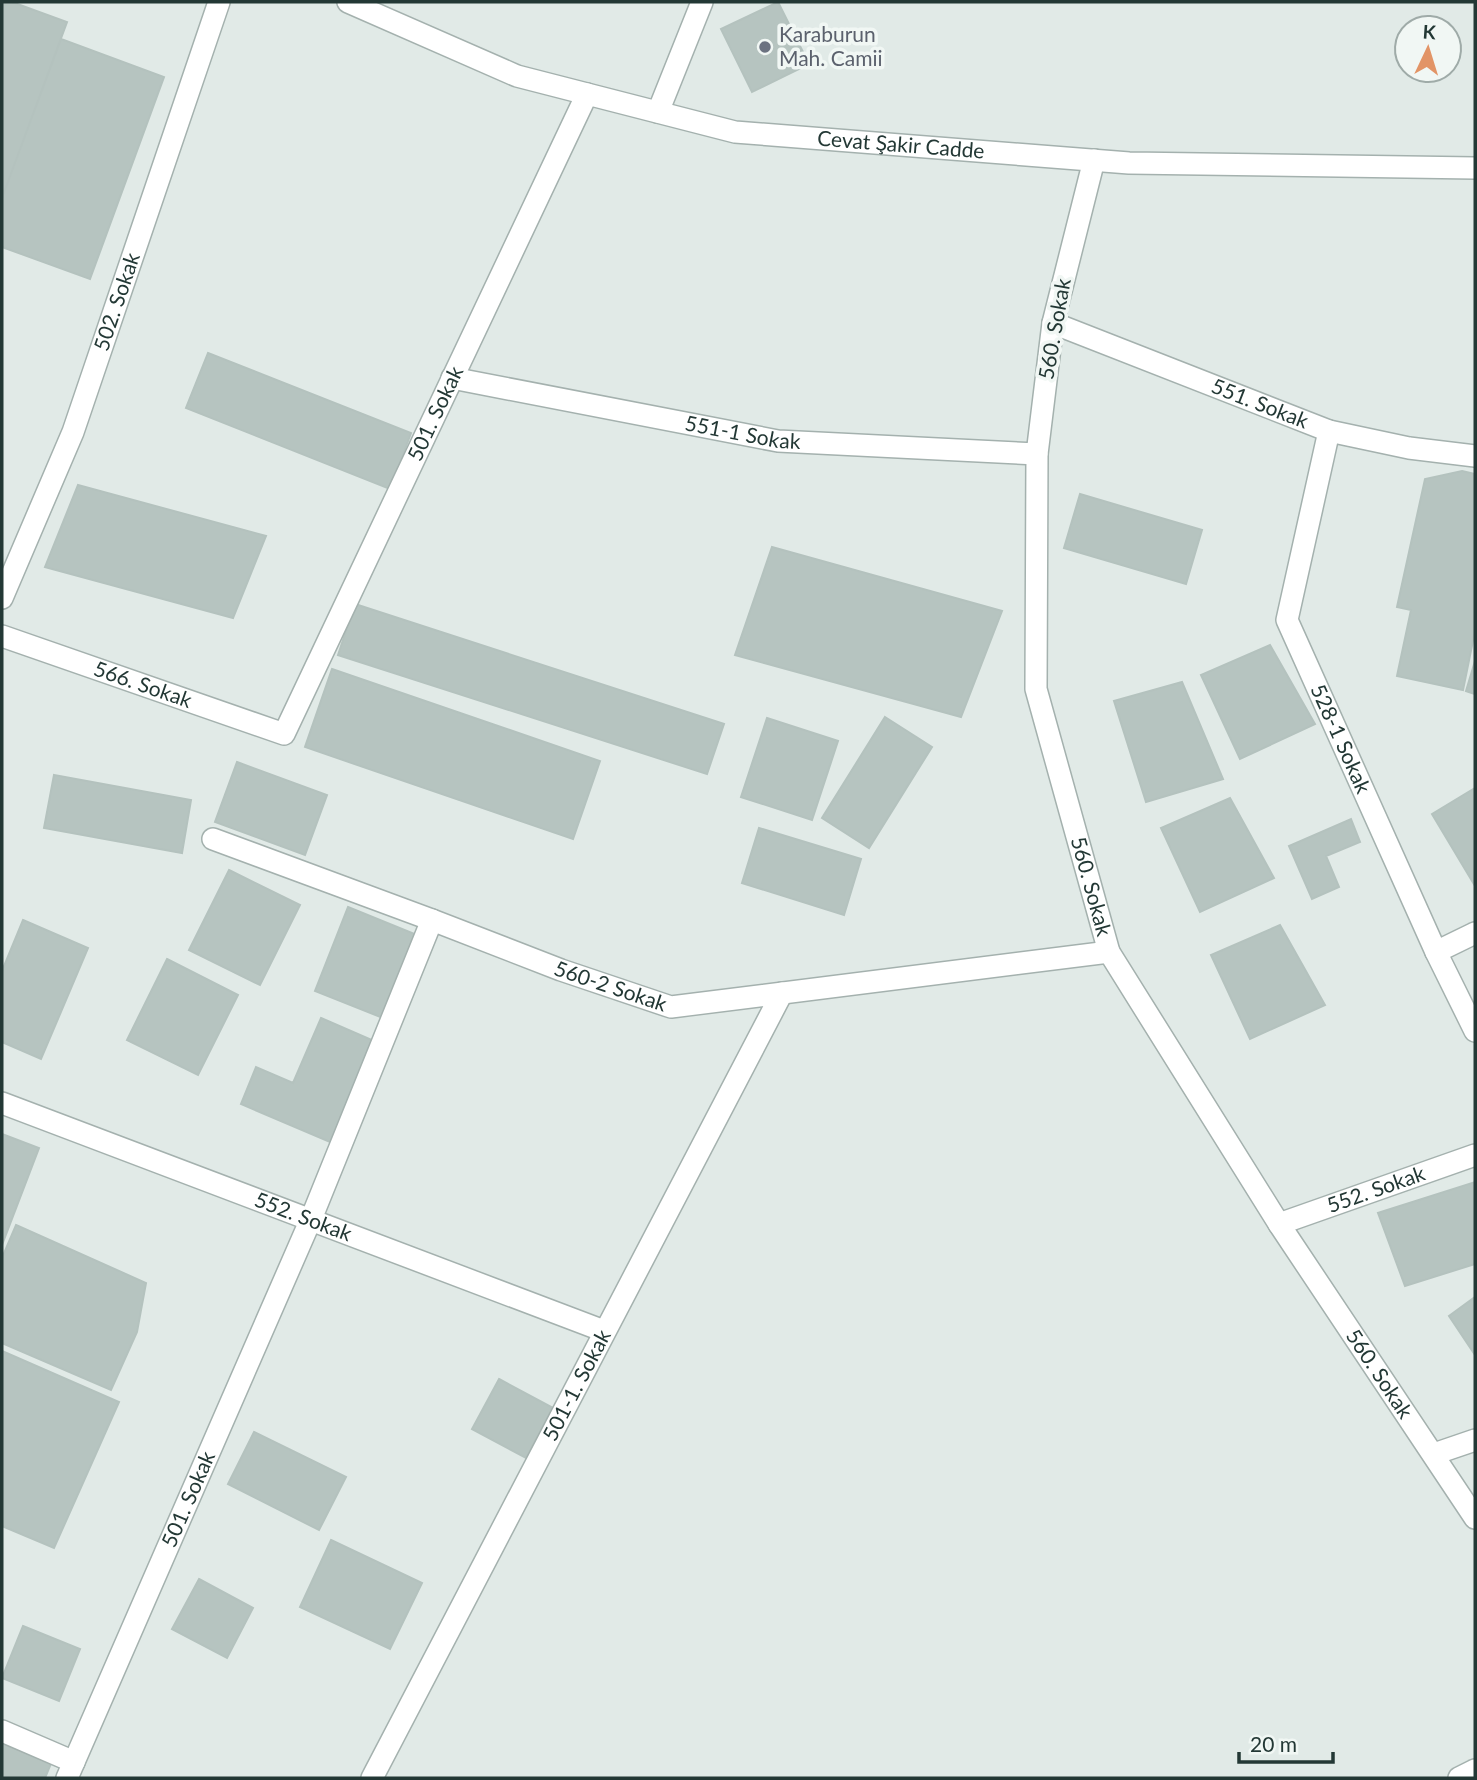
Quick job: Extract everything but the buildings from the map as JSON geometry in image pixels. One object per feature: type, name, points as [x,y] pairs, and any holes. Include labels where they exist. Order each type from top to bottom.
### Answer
[{"type":"street","name":"502. Sokak","points":[[2,597],[73,432],[219,2]]},
{"type":"street","name":"Cevat Şakir Cadde","points":[[348,2],[517,76],[735,132],[1129,163],[1475,169]]},
{"type":"street","points":[[658,113],[702,2]]},
{"type":"street","name":"501. Sokak","points":[[284,734],[587,94]]},
{"type":"street","name":"560. Sokak","points":[[1094,160],[1053,323],[1037,454],[1036,689],[1110,952],[1279,1224],[1475,1518]]},
{"type":"street","name":"551. Sokak","points":[[1053,323],[1329,431],[1409,448],[1475,456]]},
{"type":"street","name":"551-1 Sokak","points":[[452,379],[778,441],[1037,454]]},
{"type":"street","name":"528-1 Sokak","points":[[1329,431],[1287,620],[1436,953],[1475,1031]]},
{"type":"street","name":"566. Sokak","points":[[2,636],[284,734]]},
{"type":"street","name":"560-2 Sokak","points":[[213,839],[432,919],[561,970],[671,1007],[1110,952]]},
{"type":"street","name":"501. Sokak","points":[[70,1770],[311,1219],[432,919]]},
{"type":"street","points":[[1436,953],[1475,933]]},
{"type":"street","name":"501-1. Sokak","points":[[372,1778],[782,993]]},
{"type":"street","name":"552. Sokak","points":[[2,1103],[604,1331]]},
{"type":"street","name":"552. Sokak","points":[[1279,1224],[1475,1155]]},
{"type":"street","points":[[1434,1454],[1475,1440]]},
{"type":"street","points":[[2,1731],[70,1770]]},
{"type":"street","points":[[1459,1778],[1475,1770]]},
{"type":"place","name":"Karaburun Mah. Camii","points":[[765,47]]}]
